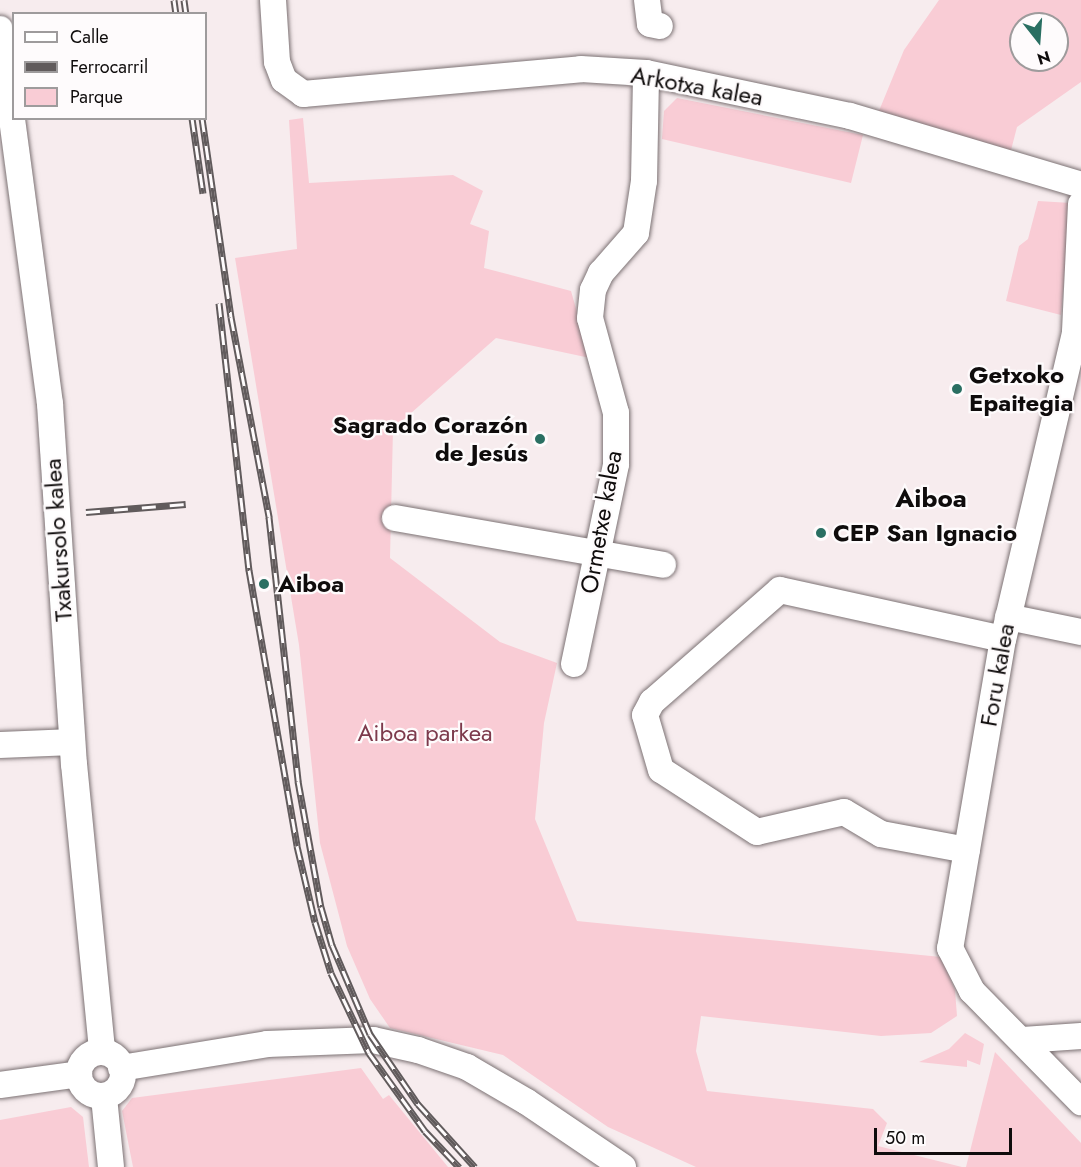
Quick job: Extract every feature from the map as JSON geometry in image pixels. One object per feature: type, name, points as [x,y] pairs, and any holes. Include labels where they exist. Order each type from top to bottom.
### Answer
[{"type":"street","name":"Arkotxa kalea","points":[[273,0],[277,62],[284,80],[303,94],[582,69],[646,73],[850,116],[1081,185]]},
{"type":"street","points":[[647,0],[650,24],[660,26]]},
{"type":"street","name":"Txakursolo kalea","points":[[0,29],[12,119]]},
{"type":"street","name":"Ormetxe kalea","points":[[573,664],[616,464],[616,413],[590,318],[593,290],[600,273],[636,233],[644,181],[646,73]]},
{"type":"street","name":"Txakursolo kalea","points":[[12,120],[50,404],[72,742],[112,1060]]},
{"type":"street","name":"Foru kalea","points":[[1080,1100],[972,991],[950,948],[1005,628],[1075,333],[1081,204]]},
{"type":"street","points":[[395,518],[596,550],[663,565]]},
{"type":"street","points":[[967,850],[881,834],[844,812],[757,832],[661,771],[646,727],[645,715],[652,702],[780,590],[1005,628],[1081,632]]},
{"type":"street","points":[[0,745],[72,742]]},
{"type":"street","points":[[1023,1040],[1081,1036]]},
{"type":"street","points":[[104,1097],[84,1088],[79,1074],[84,1061],[267,1044],[373,1040],[418,1050],[467,1067],[527,1101],[623,1167]]},
{"type":"street","points":[[104,1097],[120,1084],[112,1060]]},
{"type":"street","points":[[7,1084],[79,1074]]},
{"type":"street","points":[[104,1097],[111,1167]]},
{"type":"green space","points":[[939,0],[1081,0],[1081,82],[1017,127],[1009,158],[874,123],[904,50]]},
{"type":"green space","points":[[677,98],[863,135],[851,183],[662,139],[664,111]]},
{"type":"green space","name":"Aiboa parkea","points":[[303,118],[309,183],[453,175],[483,191],[470,224],[489,231],[484,268],[571,291],[590,358],[496,338],[393,429],[390,558],[500,642],[557,663],[544,723],[535,819],[577,921],[941,957],[955,990],[957,1016],[931,1033],[881,1036],[701,1016],[696,1051],[707,1091],[873,1109],[887,1123],[878,1146],[962,1167],[696,1167],[608,1127],[503,1055],[390,1028],[370,999],[347,946],[320,843],[299,645],[235,258],[297,249],[289,120]]},
{"type":"green space","points":[[1038,201],[1071,203],[1061,315],[1006,301],[1019,246],[1028,239]]},
{"type":"green space","points":[[965,1033],[984,1044],[980,1065],[967,1060],[967,1067],[919,1062],[949,1049]]},
{"type":"green space","points":[[995,1052],[1081,1143],[1081,1167],[966,1167]]},
{"type":"green space","points":[[361,1068],[383,1099],[389,1095],[448,1167],[133,1167],[122,1111],[132,1098]]},
{"type":"green space","points":[[71,1107],[83,1117],[89,1167],[0,1167],[0,1120]]},
{"type":"railway","points":[[174,0],[176,12]]},
{"type":"railway","points":[[184,0],[186,12]]},
{"type":"railway","points":[[192,120],[203,193]]},
{"type":"railway","points":[[202,120],[231,317],[269,517],[298,781],[321,907],[332,945],[370,1034],[418,1104],[475,1167]]},
{"type":"railway","points":[[219,303],[249,570],[297,846],[315,922],[331,973],[369,1053],[425,1131],[459,1167]]},
{"type":"railway","points":[[86,512],[186,504]]},
{"type":"place","name":"Getxoko Epaitegia","points":[[957,389]]},
{"type":"place","name":"Sagrado Corazón de Jesús","points":[[540,439]]},
{"type":"place","name":"CEP San Ignacio","points":[[821,533]]},
{"type":"place","name":"Aiboa","points":[[264,584]]},
{"type":"district","name":"Aiboa","points":[[931,499]]}]
